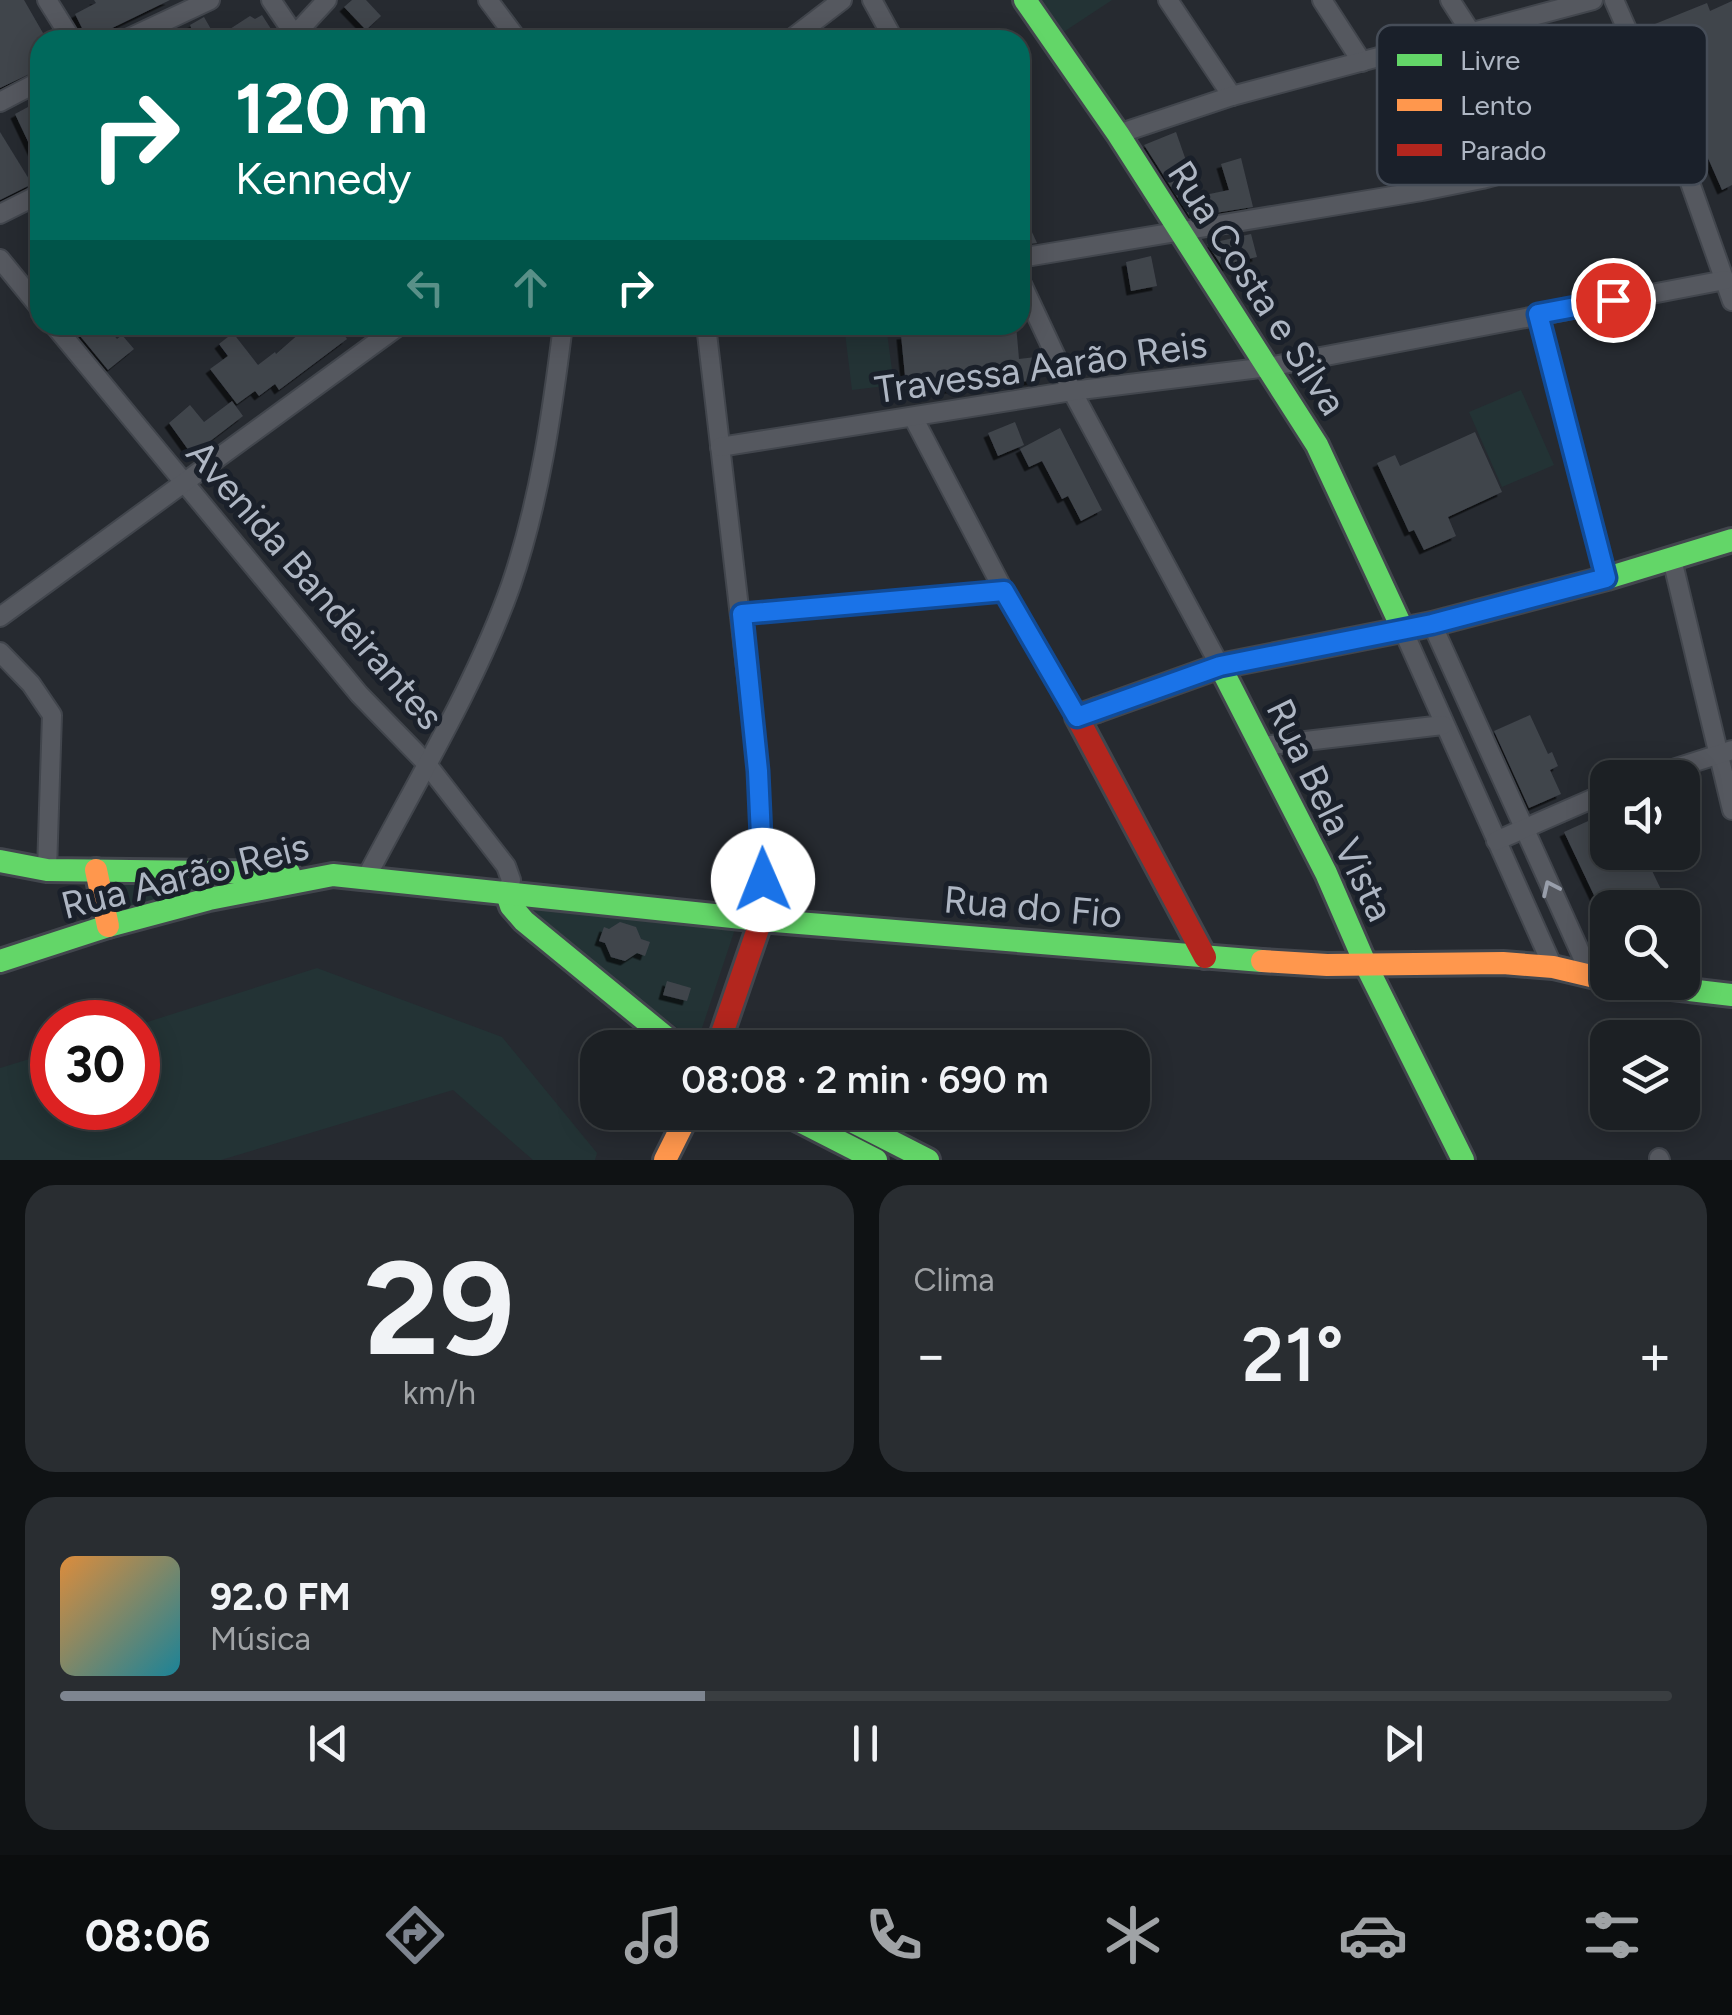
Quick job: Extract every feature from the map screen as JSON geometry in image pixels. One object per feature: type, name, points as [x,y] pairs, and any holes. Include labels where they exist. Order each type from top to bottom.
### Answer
[{"type":"street","points":[[48,0],[66,30]]},
{"type":"street","points":[[146,30],[210,0]]},
{"type":"street","points":[[270,0],[289,30]]},
{"type":"street","points":[[301,30],[327,0]]},
{"type":"street","points":[[488,0],[510,30]]},
{"type":"street","points":[[803,30],[842,0]]},
{"type":"street","points":[[872,0],[888,30]]},
{"type":"street","name":"Rua Costa e Silva","points":[[1024,0],[1118,134],[1333,475],[1403,630]]},
{"type":"street","points":[[1168,0],[1232,96]]},
{"type":"street","points":[[1322,0],[1362,62]]},
{"type":"street","points":[[1450,0],[1466,25]]},
{"type":"street","points":[[1504,25],[1593,0]]},
{"type":"street","points":[[1614,0],[1625,25]]},
{"type":"street","points":[[1118,134],[1232,96],[1377,58]]},
{"type":"street","points":[[0,102],[30,86]]},
{"type":"street","points":[[1030,256],[1448,185]]},
{"type":"street","points":[[1691,185],[1732,301]]},
{"type":"street","points":[[0,214],[30,199]]},
{"type":"street","points":[[0,259],[30,296]]},
{"type":"street","name":"Travessa Aarão Reis","points":[[720,447],[1072,391],[1268,367],[1725,280]]},
{"type":"street","name":"Rua Bela Vista","points":[[1030,301],[1072,391],[1262,746],[1463,1160]]},
{"type":"street","points":[[1538,314],[1606,578]]},
{"type":"street","name":"Avenida Bandeirantes","points":[[62,335],[359,694],[426,763],[506,866],[511,880],[507,894]]},
{"type":"street","points":[[0,616],[386,335]]},
{"type":"street","points":[[366,878],[487,644],[511,584],[545,456],[562,335]]},
{"type":"street","points":[[707,335],[742,614],[759,789],[763,880],[760,920],[723,1030]]},
{"type":"street","points":[[914,419],[1205,957]]},
{"type":"street","points":[[1077,717],[1220,666],[1432,624],[1732,540]]},
{"type":"street","points":[[1672,559],[1725,752],[1732,810]]},
{"type":"street","points":[[742,614],[1004,591]]},
{"type":"street","points":[[1432,624],[1523,829],[1590,960]]},
{"type":"street","points":[[1403,630],[1553,967]]},
{"type":"street","points":[[0,652],[52,714],[48,870]]},
{"type":"street","points":[[1262,746],[1443,724]]},
{"type":"street","points":[[1700,760],[1725,752]]},
{"type":"street","points":[[1465,772],[1491,760]]},
{"type":"street","points":[[1496,841],[1590,800]]},
{"type":"street","points":[[0,861],[48,870],[234,870],[333,875]]},
{"type":"street","points":[[0,879],[48,870]]},
{"type":"street","points":[[96,870],[108,926]]},
{"type":"street","name":"Rua Aarão Reis","points":[[0,961],[220,896],[333,875],[507,894]]},
{"type":"street","points":[[507,894],[511,906],[524,921],[657,1030]]},
{"type":"street","name":"Rua do Fio","points":[[507,894],[760,920],[1205,957],[1327,965],[1503,963],[1553,967],[1590,976]]},
{"type":"street","points":[[1700,991],[1732,995]]},
{"type":"street","points":[[665,1160],[680,1130]]},
{"type":"street","points":[[817,1130],[876,1160]]},
{"type":"street","points":[[869,1130],[928,1160]]},
{"type":"shaded area","points":[[1034,0],[1112,0],[1059,35]]},
{"type":"shaded area","points":[[845,335],[887,335],[894,385],[852,390]]},
{"type":"shaded area","points":[[1521,390],[1554,465],[1502,487],[1469,412]]},
{"type":"shaded area","points":[[105,877],[195,882],[197,893],[115,917]]},
{"type":"shaded area","points":[[515,903],[736,926],[701,1030],[680,1030]]},
{"type":"shaded area","points":[[317,968],[502,1037],[597,1153],[595,1160],[533,1160],[453,1090],[221,1160],[0,1160],[0,1068],[30,1059],[30,1130],[160,1130],[160,1018]]},
{"type":"building","points":[[0,0],[24,0],[41,30],[30,30],[30,74],[0,88]]},
{"type":"building","points":[[94,0],[170,0],[108,30],[83,30],[75,14],[96,3]]},
{"type":"building","points":[[352,0],[366,0],[381,16],[366,30],[344,7]]},
{"type":"building","points":[[1732,1],[1732,185],[1722,190],[1707,156],[1707,25],[1652,25],[1707,3],[1710,11]]},
{"type":"building","points":[[262,15],[272,30],[228,30],[250,16],[255,19]]},
{"type":"building","points":[[204,17],[211,30],[192,30],[190,25]]},
{"type":"building","points":[[28,107],[30,110],[30,146],[15,114]]},
{"type":"building","points":[[0,132],[30,185],[0,200]]},
{"type":"building","points":[[1176,132],[1190,172],[1180,176],[1190,198],[1229,190],[1221,164],[1241,158],[1253,207],[1190,217],[1144,145]]},
{"type":"building","points":[[1251,234],[1257,257],[1224,269],[1207,244]]},
{"type":"building","points":[[1151,256],[1157,286],[1131,291],[1126,262]]},
{"type":"building","points":[[79,335],[114,335],[117,339],[122,335],[134,349],[108,370]]},
{"type":"building","points":[[230,335],[235,335],[258,365],[298,335],[344,335],[347,339],[279,390],[275,384],[259,396],[255,391],[237,404],[210,369],[228,356],[219,344]]},
{"type":"building","points":[[901,335],[1017,335],[1019,359],[1036,357],[1038,380],[902,394],[900,377],[905,376]]},
{"type":"building","points":[[232,401],[243,416],[192,455],[169,423],[190,405],[204,422]]},
{"type":"building","points":[[1015,422],[1024,445],[998,456],[988,433]]},
{"type":"building","points":[[1060,428],[1102,510],[1081,521],[1068,496],[1062,499],[1042,461],[1029,467],[1020,449]]},
{"type":"building","points":[[1475,432],[1502,492],[1448,517],[1456,536],[1424,550],[1414,530],[1409,532],[1377,463],[1395,455],[1400,466]]},
{"type":"building","points":[[1530,715],[1558,766],[1550,770],[1561,794],[1529,808],[1494,731]]},
{"type":"building","points":[[1590,820],[1590,870],[1652,870],[1661,890],[1591,890],[1564,832]]},
{"type":"building","points":[[720,881],[750,884],[749,902],[718,899]]},
{"type":"building","points":[[620,922],[636,927],[641,939],[650,942],[645,956],[637,953],[625,961],[611,957],[605,943],[599,941],[604,927],[609,929]]},
{"type":"building","points":[[667,981],[691,988],[687,1001],[663,995]]},
{"type":"traffic: fast","points":[[1025,0],[1118,134],[1317,445],[1403,630]]},
{"type":"traffic: fast","points":[[1097,710],[1220,666],[1432,624],[1732,540]]},
{"type":"traffic: fast","points":[[1220,666],[1326,873],[1365,963],[1463,1160]]},
{"type":"traffic: fast","points":[[0,861],[47,870],[289,873]]},
{"type":"traffic: fast","points":[[0,961],[209,899],[333,875],[761,920],[1262,961]]},
{"type":"traffic: fast","points":[[507,894],[511,906],[524,921],[657,1030]]},
{"type":"traffic: fast","points":[[1700,991],[1732,995]]},
{"type":"traffic: fast","points":[[817,1130],[876,1160]]},
{"type":"traffic: fast","points":[[869,1130],[928,1160]]},
{"type":"traffic: slow","points":[[96,870],[108,926]]},
{"type":"traffic: slow","points":[[1262,961],[1327,965],[1503,963],[1553,967],[1590,976]]},
{"type":"traffic: slow","points":[[665,1160],[680,1130]]},
{"type":"traffic: jam","points":[[1097,710],[1077,717],[1205,957]]},
{"type":"traffic: jam","points":[[723,1030],[761,920]]},
{"type":"route","points":[[763,880],[758,771],[742,614],[1004,591],[1077,717],[1220,666],[1432,624],[1606,578],[1538,314],[1613,300]]}]
